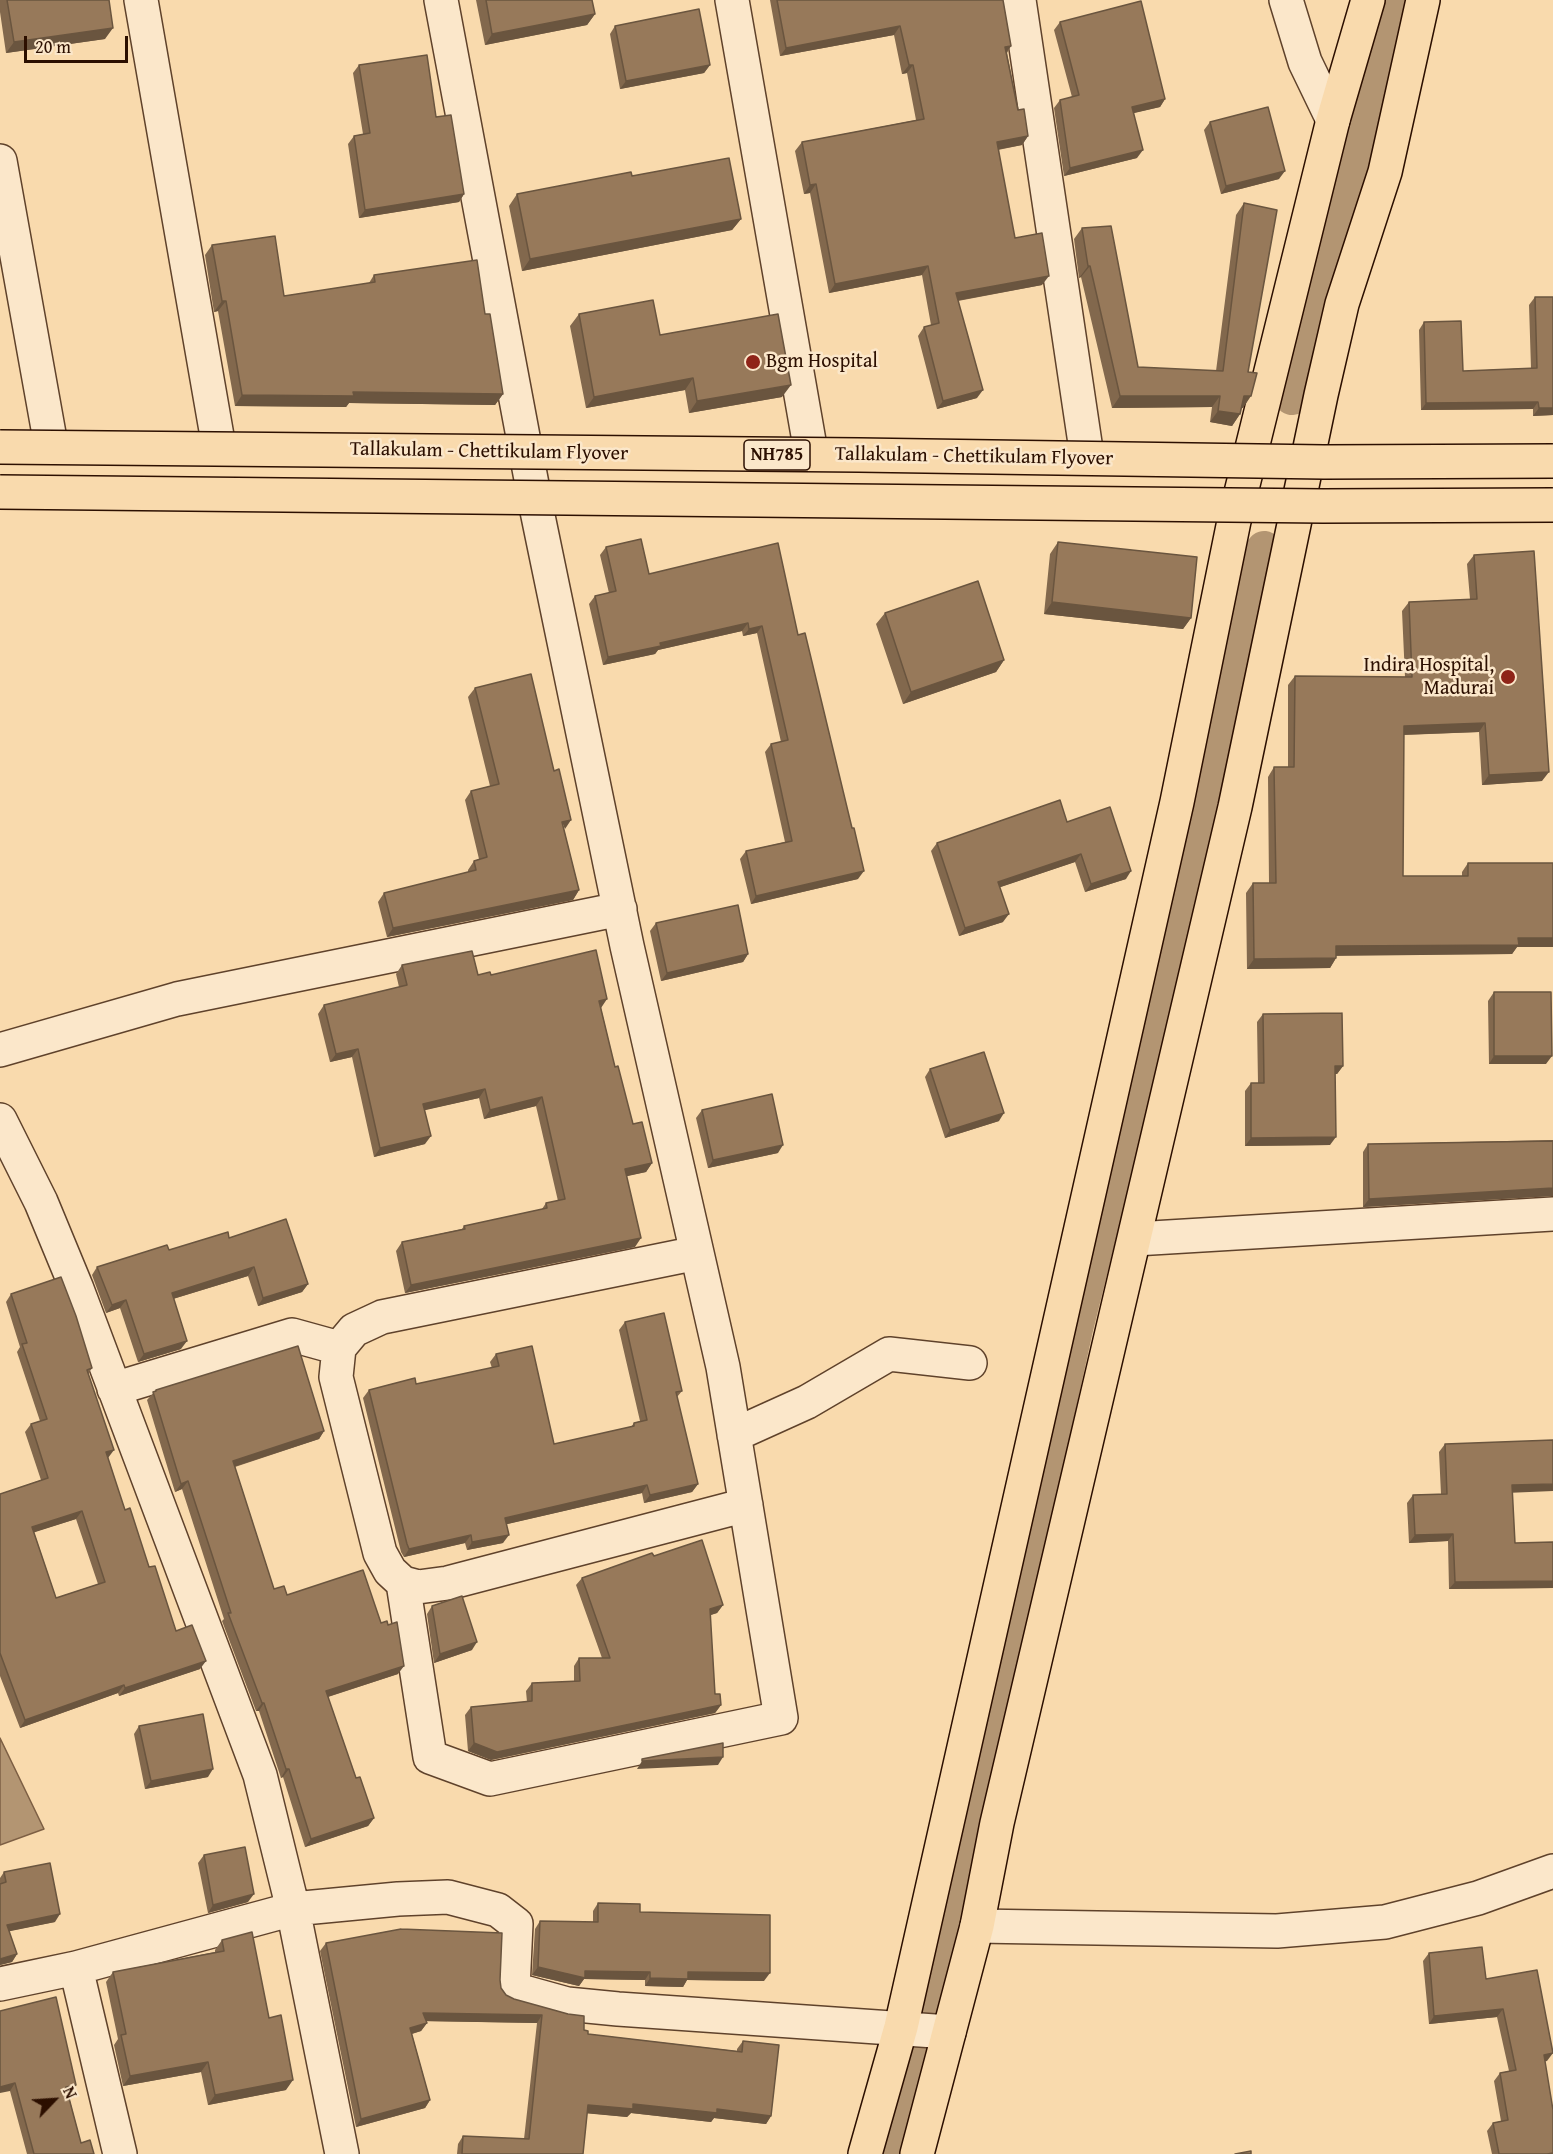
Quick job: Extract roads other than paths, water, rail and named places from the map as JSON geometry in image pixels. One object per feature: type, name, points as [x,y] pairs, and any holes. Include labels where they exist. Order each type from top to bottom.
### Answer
[{"type":"main road","points":[[917,2154],[924,2029],[1234,521],[1333,120],[1368,0]]},
{"type":"main road","points":[[865,2154],[924,2029],[977,1926],[997,1823],[1235,807],[1342,304],[1385,172],[1423,0]]},
{"type":"main road","name":"Tallakulam - Chettikulam Flyover","points":[[0,447],[1324,462],[1553,461]]},
{"type":"main road","name":"NH785","points":[[0,492],[1323,506],[1553,505]]},
{"type":"street","points":[[141,0],[217,436]]},
{"type":"street","points":[[403,1583],[430,1757],[490,1779],[782,1718],[723,1367],[620,909],[537,511],[441,0]]},
{"type":"street","points":[[732,0],[809,441]]},
{"type":"street","points":[[1018,0],[1085,443]]},
{"type":"street","points":[[1286,0],[1305,62],[1333,120]]},
{"type":"street","points":[[0,161],[49,434]]},
{"type":"street","points":[[0,1050],[177,999],[620,909]]},
{"type":"street","points":[[0,1120],[41,1202],[76,1289],[260,1775],[293,1909],[342,2154]]},
{"type":"street","points":[[1135,1239],[1553,1214]]},
{"type":"street","points":[[697,1253],[382,1317],[354,1330],[339,1348],[336,1377],[380,1553],[390,1570],[403,1583],[418,1587],[448,1583],[746,1505]]},
{"type":"street","points":[[114,1389],[292,1335],[339,1348]]},
{"type":"street","points":[[734,1435],[807,1402],[888,1354],[970,1363]]},
{"type":"street","points":[[977,1926],[1277,1930],[1385,1922],[1478,1898],[1553,1871]]},
{"type":"street","points":[[0,1984],[76,1968],[293,1909],[398,1899],[448,1897],[498,1910],[516,1924],[513,1989],[567,2004],[924,2029]]},
{"type":"street","points":[[76,1968],[120,2154]]},
{"type":"waterway","points":[[1292,397],[1392,0]]},
{"type":"waterway","points":[[888,2154],[918,2048],[1075,1329],[1200,826],[1249,576],[1264,549]]},
{"type":"place","name":"Bgm Hospital","points":[[753,362]]},
{"type":"place","name":"Indira Hospital, Madurai","points":[[1508,677]]}]
